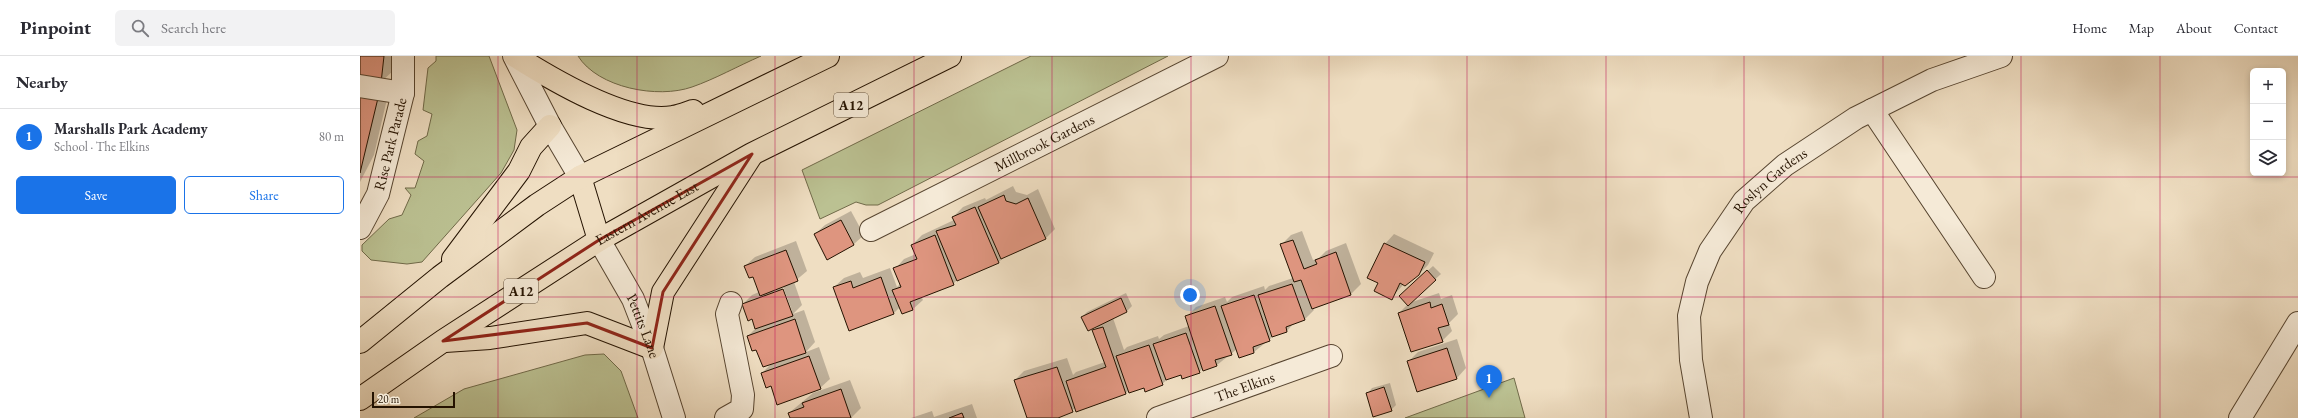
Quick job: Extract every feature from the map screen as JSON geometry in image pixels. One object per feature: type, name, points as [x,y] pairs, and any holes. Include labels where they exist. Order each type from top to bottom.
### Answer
[{"type":"highway","points":[[514,56],[563,86],[632,114],[646,117],[672,118],[750,93]]},
{"type":"highway","points":[[360,342],[440,277],[537,205],[580,177],[828,56]]},
{"type":"highway","name":"Eastern Avenue East","points":[[360,399],[443,341],[599,240],[752,154],[950,56]]},
{"type":"highway","points":[[440,277],[519,171],[531,147],[550,126]]},
{"type":"highway","points":[[443,341],[490,338],[586,323],[652,348],[663,292],[752,154]]},
{"type":"highway","points":[[580,177],[599,240]]},
{"type":"street","name":"Rise Park Parade","points":[[360,228],[378,194],[403,93],[403,56]]},
{"type":"street","points":[[514,56],[550,126],[580,177]]},
{"type":"street","name":"Millbrook Gardens","points":[[872,230],[1217,56]]},
{"type":"street","name":"Roslyn Gardens","points":[[1701,418],[1691,360],[1689,316],[1697,282],[1710,251],[1744,201],[1785,165],[1856,118],[1932,80],[2001,56]]},
{"type":"street","points":[[360,86],[403,93]]},
{"type":"street","points":[[1872,110],[1984,277]]},
{"type":"street","name":"Pettits Lane","points":[[599,240],[628,289],[652,348],[674,418]]},
{"type":"street","points":[[726,418],[742,409],[743,395],[727,314],[731,303]]},
{"type":"street","points":[[2240,418],[2298,323]]},
{"type":"street","name":"The Elkins","points":[[1158,418],[1331,356]]},
{"type":"highlighted area","points":[[752,154],[663,292],[652,348],[587,323],[443,341],[599,240]]},
{"type":"green space","points":[[436,56],[489,56],[517,130],[514,150],[501,173],[422,262],[407,264],[371,260],[362,251],[362,245],[389,219],[402,215],[411,195],[405,188],[415,188],[424,161],[415,154],[418,141],[427,136],[432,114],[423,110],[428,68],[436,61]]},
{"type":"green space","points":[[578,56],[761,56],[692,87],[663,92],[646,91],[614,83],[599,76],[587,67]]},
{"type":"green space","points":[[1031,56],[1168,56],[878,205],[866,205],[856,202],[820,219],[802,170]]},
{"type":"green space","points":[[604,354],[621,371],[638,418],[414,418],[464,389],[585,355]]},
{"type":"green space","points":[[1514,378],[1525,418],[1405,418]]},
{"type":"building","points":[[360,56],[384,56],[381,83],[360,82]]},
{"type":"building","points":[[360,96],[378,98],[360,173]]},
{"type":"building","points":[[1004,195],[1006,201],[1016,204],[1028,198],[1046,239],[1001,259],[978,207]]},
{"type":"building","points":[[975,207],[999,263],[957,281],[936,231],[956,225],[952,217]]},
{"type":"building","points":[[841,220],[854,245],[827,260],[814,234]]},
{"type":"building","points":[[935,235],[954,285],[910,302],[913,310],[902,314],[892,290],[901,287],[893,268],[917,259],[911,245]]},
{"type":"building","points":[[1293,240],[1304,269],[1317,264],[1315,260],[1336,252],[1351,295],[1312,309],[1301,280],[1294,282],[1280,244]]},
{"type":"building","points":[[1384,243],[1425,262],[1419,275],[1405,286],[1400,283],[1392,300],[1374,291],[1378,283],[1367,278]]},
{"type":"building","points":[[786,250],[798,281],[760,296],[753,277],[749,278],[744,266]]},
{"type":"building","points":[[1427,270],[1436,280],[1408,306],[1399,296]]},
{"type":"building","points":[[881,277],[894,314],[849,331],[833,287],[851,281],[853,288]]},
{"type":"building","points":[[1292,284],[1305,320],[1286,327],[1287,332],[1272,337],[1258,295]]},
{"type":"building","points":[[783,289],[793,316],[755,329],[752,319],[748,321],[742,304]]},
{"type":"building","points":[[1254,295],[1270,341],[1253,347],[1254,353],[1239,358],[1221,306]]},
{"type":"building","points":[[1121,298],[1127,312],[1088,331],[1081,317]]},
{"type":"building","points":[[1430,302],[1431,308],[1442,304],[1449,325],[1438,328],[1443,342],[1411,352],[1398,313]]},
{"type":"building","points":[[1215,306],[1232,355],[1215,360],[1217,366],[1203,371],[1185,316]]},
{"type":"building","points":[[795,319],[806,353],[763,367],[756,350],[752,351],[747,336]]},
{"type":"building","points":[[1103,327],[1126,394],[1076,412],[1066,381],[1106,367],[1092,330]]},
{"type":"building","points":[[1186,333],[1200,373],[1182,379],[1181,375],[1166,380],[1153,344]]},
{"type":"building","points":[[1149,345],[1163,385],[1145,392],[1144,388],[1129,393],[1116,356]]},
{"type":"building","points":[[1447,348],[1457,379],[1417,392],[1407,361]]},
{"type":"building","points":[[809,356],[821,389],[777,405],[771,386],[766,388],[761,373]]},
{"type":"building","points":[[1057,367],[1073,412],[1058,418],[1027,418],[1014,380]]},
{"type":"building","points":[[1384,387],[1392,411],[1373,417],[1366,393]]},
{"type":"building","points":[[841,389],[851,418],[790,418],[788,413],[804,407],[802,403]]},
{"type":"building","points":[[962,413],[964,418],[949,418]]},
{"type":"place","name":"Marshalls Park Academy","points":[[1489,398]]}]
